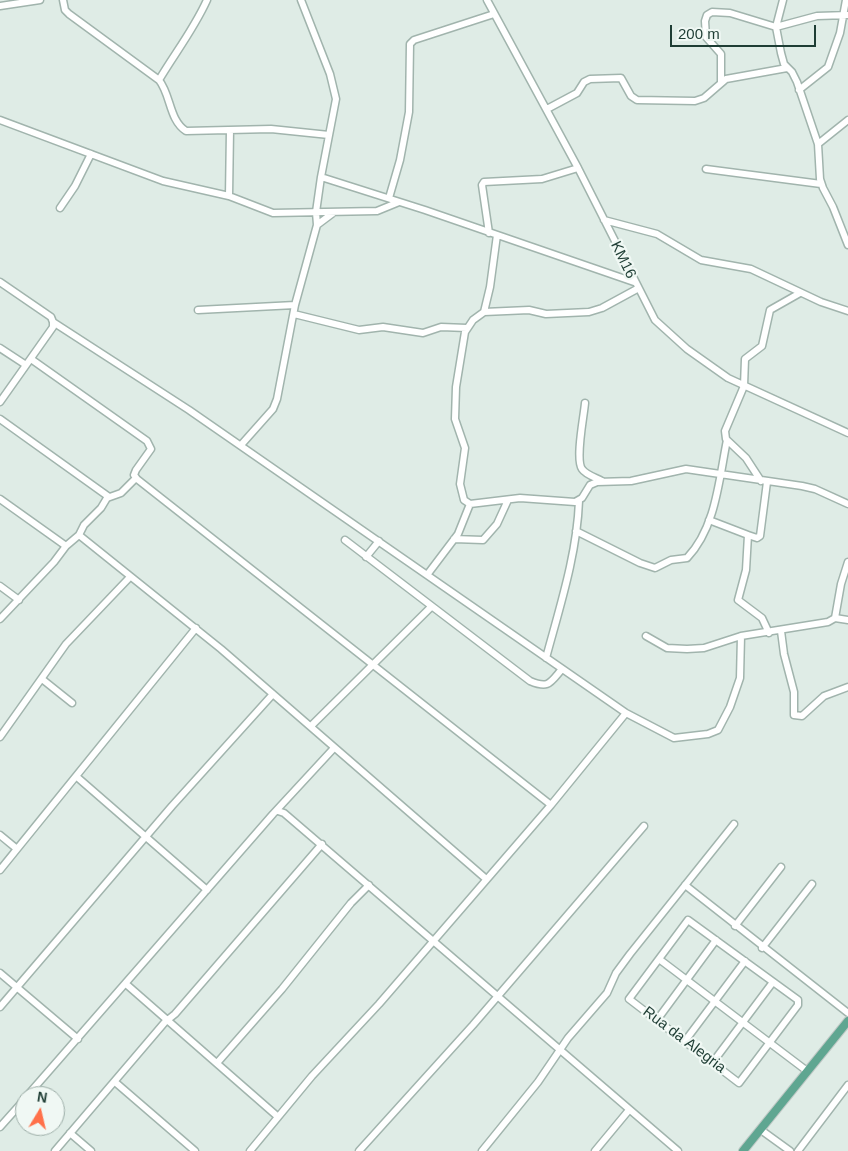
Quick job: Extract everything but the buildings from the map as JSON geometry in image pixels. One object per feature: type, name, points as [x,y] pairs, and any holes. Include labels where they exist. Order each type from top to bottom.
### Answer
[{"type":"main road","points":[[743,1151],[848,1021]]},
{"type":"street","points":[[0,6],[40,0]]},
{"type":"street","points":[[64,0],[65,10],[69,14],[159,80],[166,89],[172,108],[183,129],[188,131],[284,129],[329,135]]},
{"type":"street","points":[[159,80],[172,57],[190,36],[208,0]]},
{"type":"street","points":[[241,446],[275,404],[295,305],[317,225],[316,212],[321,177],[335,104],[334,92],[301,0]]},
{"type":"street","name":"KM16","points":[[487,0],[578,168],[635,286],[663,330],[728,378],[848,433]]},
{"type":"street","points":[[783,0],[776,26],[780,53],[787,68],[792,72],[799,90],[818,144],[821,184],[847,242]]},
{"type":"street","points":[[799,90],[828,67],[846,15],[846,0]]},
{"type":"street","points":[[721,82],[721,54],[706,37],[704,21],[707,15],[712,12],[724,12],[756,19],[776,26],[817,16],[846,15]]},
{"type":"street","points":[[389,198],[400,160],[409,112],[410,44],[414,40],[494,14]]},
{"type":"street","points":[[547,109],[578,93],[584,82],[590,79],[621,78],[633,98],[655,101],[701,100],[721,82],[735,77],[787,68]]},
{"type":"street","points":[[0,120],[163,181],[229,196],[273,213],[380,211],[399,202]]},
{"type":"street","points":[[818,144],[848,120]]},
{"type":"street","points":[[229,196],[230,130]]},
{"type":"street","points":[[60,208],[75,186],[91,154]]},
{"type":"street","points":[[489,233],[482,185],[484,182],[542,179],[578,168]]},
{"type":"street","points":[[706,169],[821,184]]},
{"type":"street","points":[[321,177],[389,198],[635,286]]},
{"type":"street","points":[[317,225],[333,213]]},
{"type":"street","points":[[604,220],[657,234],[698,259],[751,269],[800,293],[848,311]]},
{"type":"street","points":[[484,312],[490,287],[497,236]]},
{"type":"street","points":[[0,282],[51,317],[53,322],[53,327],[0,402]]},
{"type":"street","points":[[579,500],[568,502],[520,498],[470,504],[464,500],[460,491],[465,448],[455,419],[457,377],[467,328],[472,320],[484,312],[529,310],[546,314],[590,312],[602,308],[635,286]]},
{"type":"street","points":[[576,532],[640,563],[655,568],[671,560],[688,558],[703,535],[709,520],[727,440],[725,432],[744,386],[745,360],[762,346],[770,310],[800,293]]},
{"type":"street","points":[[198,310],[295,305]]},
{"type":"street","points":[[294,314],[359,330],[383,327],[424,333],[441,326],[467,328]]},
{"type":"street","points":[[53,322],[241,446],[626,713],[674,738],[708,734],[718,730],[730,707],[740,678],[741,636]]},
{"type":"street","points":[[0,348],[26,365]]},
{"type":"street","points":[[31,359],[147,441],[151,449],[136,470],[134,475],[136,478],[551,805]]},
{"type":"street","points":[[585,403],[580,455],[581,466],[584,471],[604,482]]},
{"type":"street","points":[[0,419],[109,497]]},
{"type":"street","points":[[709,520],[757,538],[760,536],[764,481],[746,458],[727,440]]},
{"type":"street","points":[[546,658],[561,604],[576,532],[579,500],[590,485],[604,482],[631,481],[686,469],[815,489],[848,504]]},
{"type":"street","points":[[0,619],[54,562],[66,546],[79,535],[84,525],[109,497],[121,493],[136,478]]},
{"type":"street","points":[[0,499],[66,546]]},
{"type":"street","points":[[454,539],[483,540],[497,524],[508,500]]},
{"type":"street","points":[[428,575],[460,529],[470,504]]},
{"type":"street","points":[[79,535],[196,628],[486,878]]},
{"type":"street","points":[[748,535],[746,572],[738,600],[762,618],[769,633]]},
{"type":"street","points":[[345,540],[530,681],[540,685],[548,684],[562,669]]},
{"type":"street","points":[[366,557],[380,541]]},
{"type":"street","points":[[835,618],[841,584],[848,562]]},
{"type":"street","points":[[0,737],[66,644],[130,577]]},
{"type":"street","points":[[0,586],[19,600]]},
{"type":"street","points":[[310,726],[374,666],[431,607]]},
{"type":"street","points":[[646,636],[675,649],[704,648],[741,636],[814,626],[835,618],[848,620]]},
{"type":"street","points":[[0,870],[196,628]]},
{"type":"street","points":[[781,631],[784,654],[794,692],[794,716],[802,716],[824,696],[848,687]]},
{"type":"street","points":[[42,679],[72,703]]},
{"type":"street","points":[[0,1007],[146,836],[273,694]]},
{"type":"street","points":[[250,1151],[277,1116],[433,942],[486,878],[551,805],[626,713]]},
{"type":"street","points":[[36,1086],[334,748]]},
{"type":"street","points":[[77,776],[207,890]]},
{"type":"street","points":[[278,810],[322,844],[497,998],[678,1151]]},
{"type":"street","points":[[482,1151],[538,1082],[568,1038],[607,993],[616,973],[734,824]]},
{"type":"street","points":[[359,1151],[497,998],[644,826]]},
{"type":"street","points":[[0,835],[17,849]]},
{"type":"street","points":[[54,1151],[322,844]]},
{"type":"street","points":[[735,926],[781,867]]},
{"type":"street","points":[[762,948],[812,884]]},
{"type":"street","points":[[685,885],[762,948],[848,1013]]},
{"type":"street","points":[[218,1063],[282,989],[351,904],[369,886]]},
{"type":"street","points":[[770,1042],[798,1003],[773,982],[688,920],[659,959],[807,1071]]},
{"type":"street","points":[[657,1020],[716,940]]},
{"type":"street","name":"Rua da Alegria","points":[[659,959],[629,999],[740,1083],[770,1042]]},
{"type":"street","points":[[685,1041],[744,961]]},
{"type":"street","points":[[0,972],[78,1039]]},
{"type":"street","points":[[713,1062],[773,982]]},
{"type":"street","points":[[126,984],[277,1116]]},
{"type":"street","points":[[115,1082],[195,1151]]},
{"type":"street","points":[[798,1151],[848,1085]]},
{"type":"street","points":[[0,1127],[15,1110]]},
{"type":"street","points":[[595,1151],[629,1110]]},
{"type":"street","points":[[761,1130],[790,1151]]},
{"type":"street","points":[[70,1133],[91,1151]]}]
